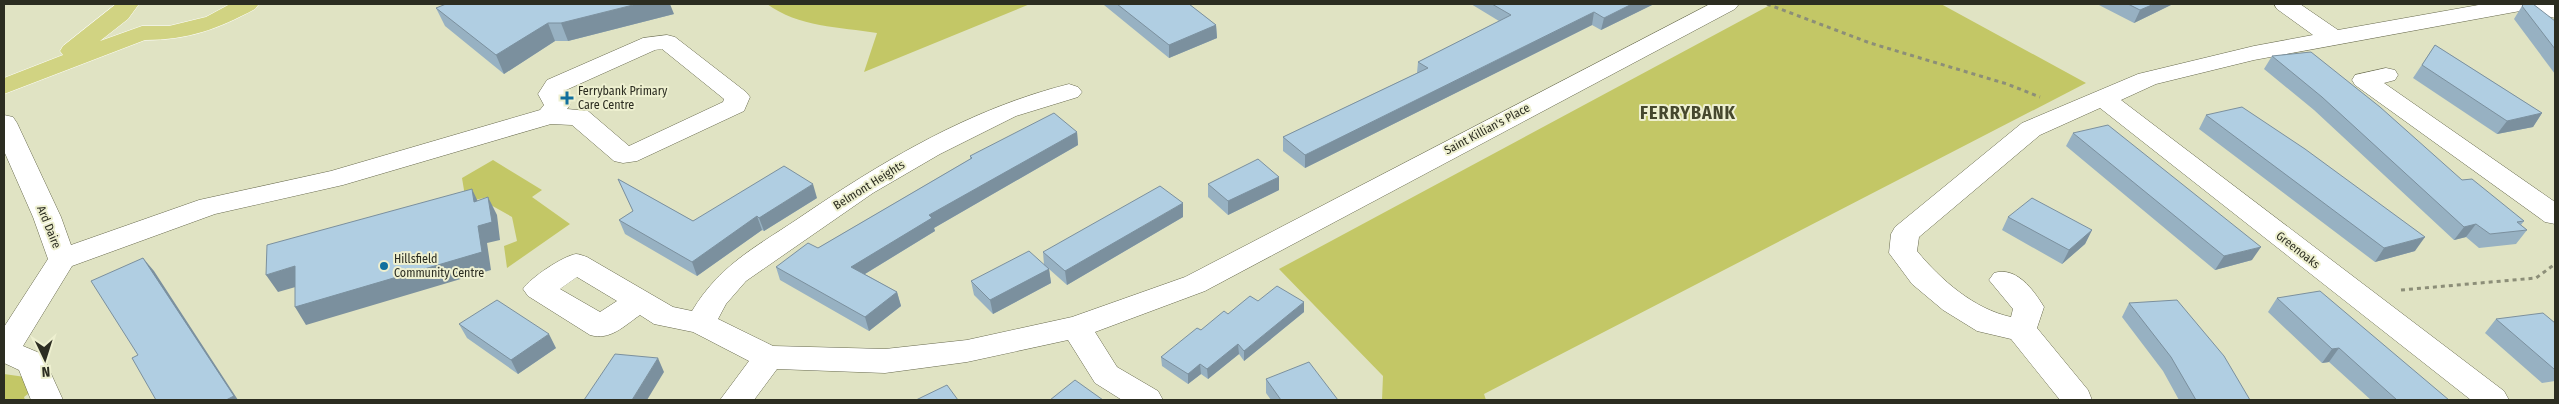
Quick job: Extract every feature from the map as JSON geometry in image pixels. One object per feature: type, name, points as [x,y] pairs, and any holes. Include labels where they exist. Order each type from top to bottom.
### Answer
[{"type":"main road","points":[[4,87],[142,34],[189,30],[214,22],[247,4]]},
{"type":"main road","points":[[124,9],[124,26],[142,34]]},
{"type":"main road","points":[[49,69],[124,9]]},
{"type":"street","name":"Saint Killian's Place","points":[[1076,327],[1195,284],[1727,4]]},
{"type":"street","points":[[2285,4],[2333,38]]},
{"type":"street","points":[[2077,399],[2021,330],[1988,323],[1954,303],[1922,277],[1903,253],[1905,234],[2031,129],[2147,79],[2254,53],[2520,4]]},
{"type":"street","points":[[2544,4],[2555,11]]},
{"type":"street","points":[[62,259],[209,206],[332,179],[483,137],[548,116],[580,116],[622,155],[638,153],[735,106],[737,97],[667,42],[651,43],[556,85],[551,94],[557,105],[548,116]]},
{"type":"street","points":[[2386,74],[2364,80],[2555,215]]},
{"type":"street","name":"Belmont Heights","points":[[700,323],[715,297],[736,274],[863,187],[931,148],[1008,111],[1069,92]]},
{"type":"street","name":"Greenoaks","points":[[2104,99],[2493,400]]},
{"type":"street","name":"Ard Daire","points":[[4,123],[47,217],[62,259],[4,352],[32,362],[47,400]]},
{"type":"street","points":[[2004,280],[2029,307],[2021,330]]},
{"type":"street","points":[[639,301],[665,316],[700,323],[769,358],[885,360],[967,351],[1076,327],[1106,374],[1147,400]]},
{"type":"street","points":[[736,400],[769,358]]},
{"type":"path","points":[[1767,4],[1870,42],[2008,84],[2044,99],[2069,113]]},
{"type":"path","points":[[2354,294],[2536,278],[2555,264]]},
{"type":"green space","points":[[767,4],[1030,4],[864,72],[877,33],[806,22],[779,12]]},
{"type":"green space","points":[[1772,4],[1941,4],[2086,83],[1484,394],[1486,400],[1382,400],[1383,376],[1279,269]]},
{"type":"green space","points":[[493,160],[542,190],[532,197],[570,224],[507,268],[504,246],[517,241],[512,217],[489,204],[488,197],[466,202],[462,178]]},
{"type":"green space","points":[[4,374],[25,377],[33,390],[24,397],[25,400],[4,400]]},
{"type":"building","points":[[446,4],[637,4],[561,23],[548,23],[496,55],[436,8]]},
{"type":"building","points":[[1117,4],[1189,4],[1216,25],[1169,45]]},
{"type":"building","points":[[1492,4],[1632,4],[1604,18],[1594,12],[1305,155],[1283,137],[1428,68],[1418,62],[1511,15]]},
{"type":"building","points":[[2128,4],[2154,4],[2140,10]]},
{"type":"building","points":[[2524,4],[2533,4],[2555,21],[2555,49],[2522,6]]},
{"type":"building","points":[[2435,45],[2542,113],[2507,121],[2422,65]]},
{"type":"building","points":[[2311,52],[2380,107],[2462,180],[2472,179],[2524,221],[2517,222],[2527,230],[2490,234],[2476,224],[2464,227],[2322,97],[2272,56]]},
{"type":"building","points":[[2242,107],[2305,149],[2425,237],[2384,248],[2206,115]]},
{"type":"building","points":[[1054,113],[1077,132],[929,215],[932,218],[851,267],[897,292],[865,317],[776,267],[808,243],[818,248],[972,158],[970,156]]},
{"type":"building","points":[[2108,125],[2261,247],[2224,256],[2073,133]]},
{"type":"building","points":[[1258,159],[1279,177],[1228,201],[1208,184]]},
{"type":"building","points":[[784,166],[813,184],[759,218],[757,216],[692,262],[619,220],[633,211],[618,179],[693,221]]},
{"type":"building","points":[[1160,186],[1183,203],[1065,271],[1043,252]]},
{"type":"building","name":"Hillsfield Community Centre","points":[[472,189],[474,202],[488,197],[492,222],[478,226],[482,252],[295,307],[295,266],[266,275],[267,245]]},
{"type":"building","points":[[2032,198],[2092,230],[2069,250],[2008,217]]},
{"type":"building","points":[[1029,251],[1049,269],[990,300],[971,281]]},
{"type":"building","points":[[143,258],[234,396],[226,400],[156,400],[132,358],[138,355],[91,281]]},
{"type":"building","points":[[1277,286],[1304,302],[1244,351],[1238,344],[1207,369],[1200,364],[1188,374],[1161,357],[1197,328],[1201,330],[1224,311],[1228,314],[1250,296],[1258,301]]},
{"type":"building","points":[[2320,291],[2449,400],[2397,400],[2339,348],[2332,349],[2277,298]]},
{"type":"building","points":[[497,300],[549,334],[511,360],[459,324]]},
{"type":"building","points":[[2177,300],[2224,356],[2250,400],[2196,400],[2171,357],[2129,303]]},
{"type":"building","points":[[2543,313],[2555,323],[2555,369],[2496,319]]},
{"type":"building","points":[[615,354],[658,358],[632,400],[584,400]]},
{"type":"building","points":[[1309,362],[1338,400],[1281,400],[1266,379]]},
{"type":"building","points":[[1075,380],[1103,400],[1050,400]]},
{"type":"building","points":[[947,385],[958,400],[916,400]]},
{"type":"place","name":"Ferrybank Primary Care Centre","points":[[567,98]]},
{"type":"place","name":"Hillsfield Community Centre","points":[[384,266]]},
{"type":"district","name":"FERRYBANK","points":[[1688,113]]}]
